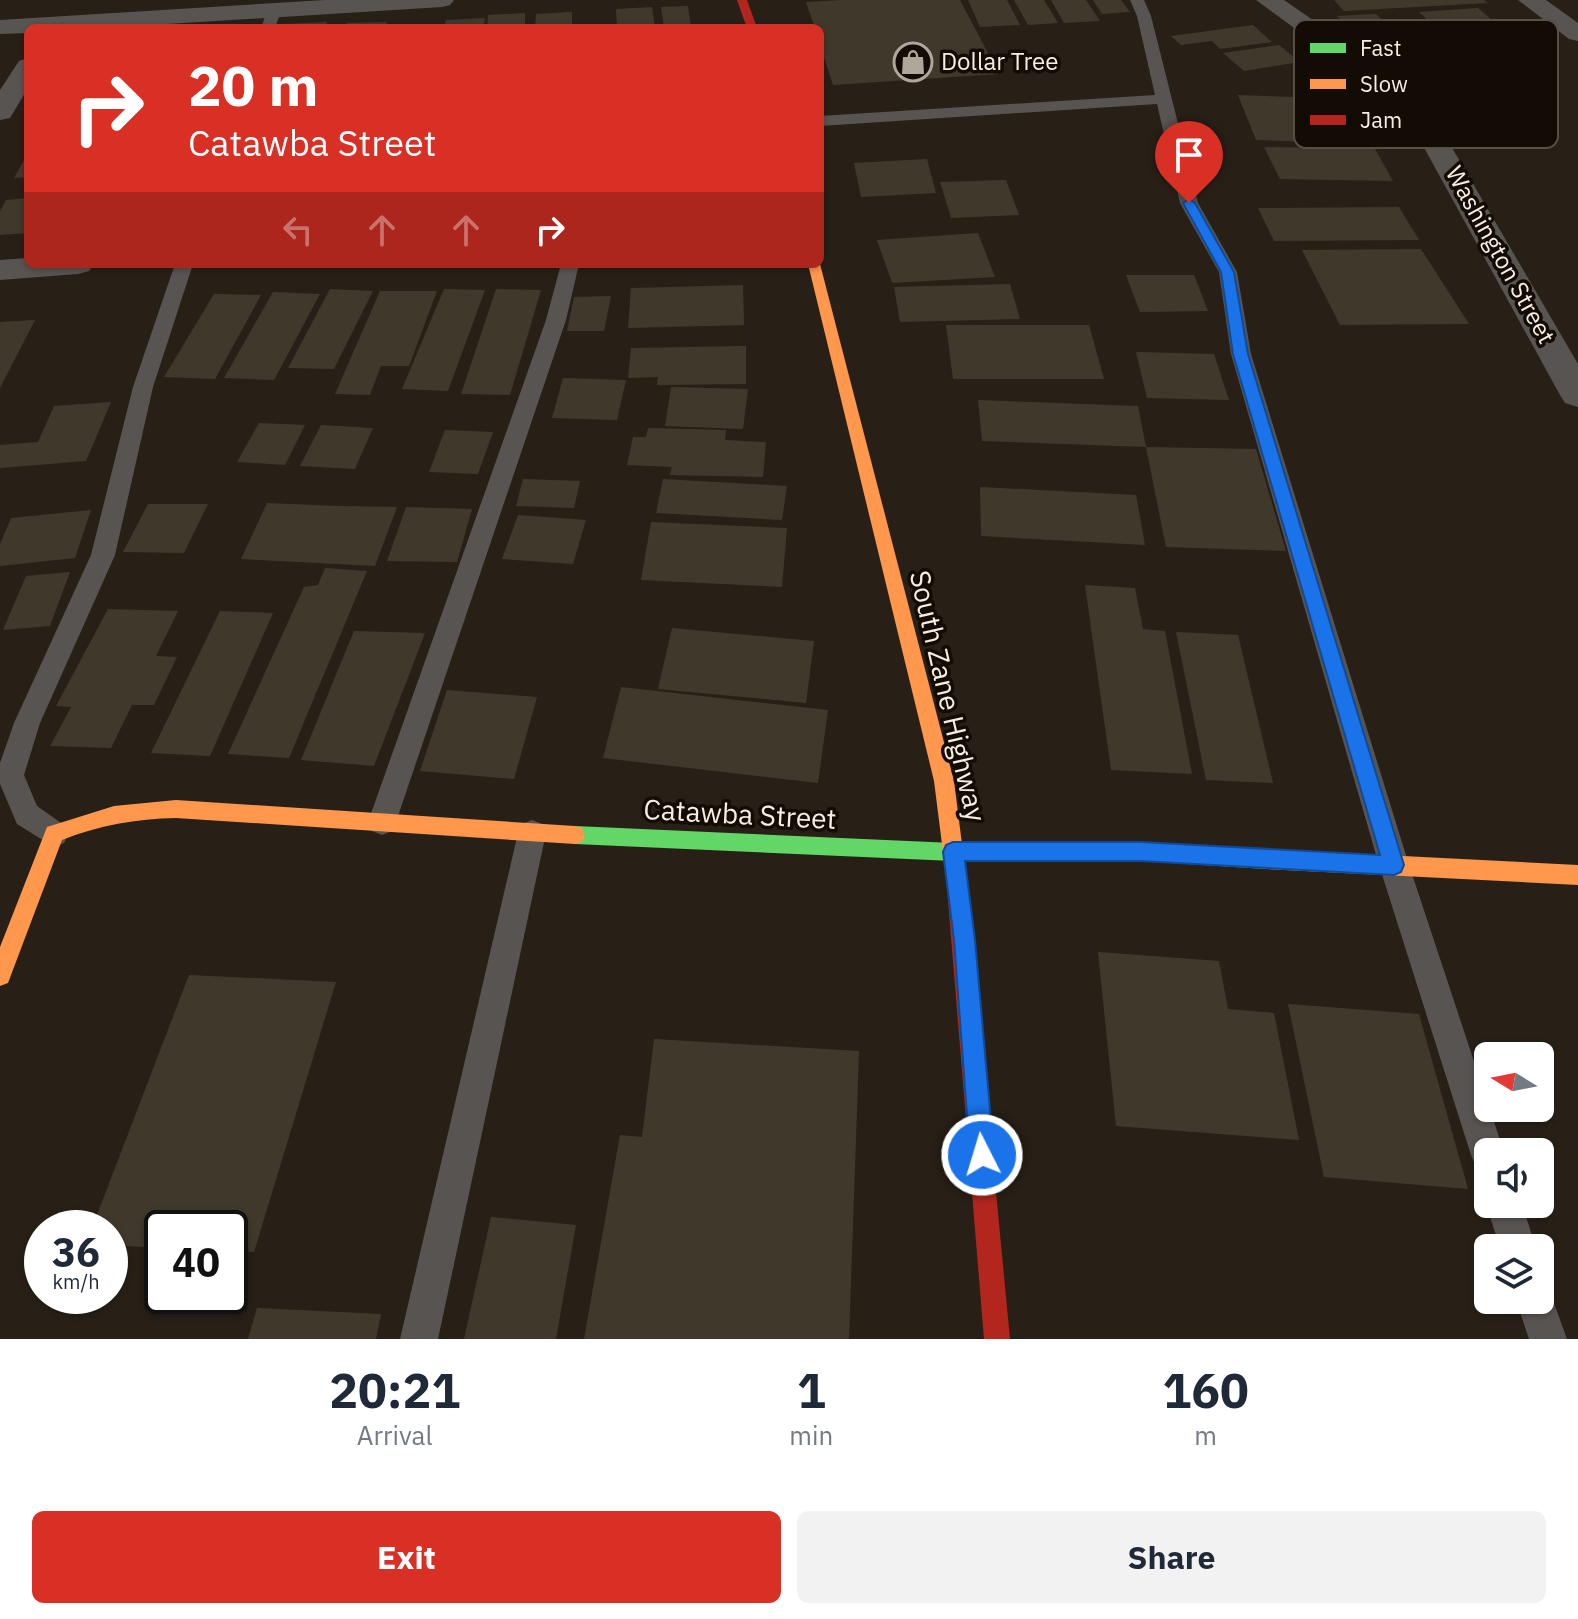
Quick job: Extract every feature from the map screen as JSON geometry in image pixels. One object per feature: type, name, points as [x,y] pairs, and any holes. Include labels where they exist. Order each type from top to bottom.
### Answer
[{"type":"street","points":[[44,0],[49,24]]},
{"type":"street","points":[[123,24],[271,20],[442,0]]},
{"type":"street","points":[[742,0],[751,24]]},
{"type":"street","name":"Washington Street","points":[[1268,0],[1296,20]]},
{"type":"street","points":[[1530,0],[1578,34]]},
{"type":"street","points":[[0,27],[24,27]]},
{"type":"street","points":[[0,112],[24,73]]},
{"type":"street","name":"Washington Street","points":[[1438,148],[1578,395]]},
{"type":"street","points":[[0,270],[26,268]]},
{"type":"street","name":"South Zane Highway","points":[[815,268],[944,781],[964,940],[997,1339]]},
{"type":"street","name":"Catawba Street","points":[[54,834],[98,815],[122,809],[176,809],[532,833],[953,852],[1141,852],[1578,875]]},
{"type":"street","points":[[0,975],[54,834]]},
{"type":"lane","points":[[1137,0],[1189,203],[1228,272],[1241,354],[1394,865],[1482,1138]]},
{"type":"lane","points":[[824,121],[1164,99]]},
{"type":"lane","points":[[54,834],[27,815],[10,775],[27,723],[103,555],[143,387],[183,268]]},
{"type":"lane","points":[[382,822],[556,320],[569,268]]},
{"type":"lane","points":[[419,1339],[532,833]]},
{"type":"lane","points":[[1540,1314],[1548,1339]]},
{"type":"building","points":[[960,0],[999,74],[833,85],[824,57],[824,24],[814,24],[806,2]]},
{"type":"building","points":[[968,0],[1007,0],[1020,25],[980,27]]},
{"type":"building","points":[[1014,0],[1044,0],[1058,23],[1028,25]]},
{"type":"building","points":[[1051,0],[1086,0],[1100,21],[1064,23]]},
{"type":"building","points":[[1093,0],[1121,0],[1130,12],[1102,14]]},
{"type":"building","points":[[1334,0],[1484,0],[1488,3],[1344,11]]},
{"type":"building","points":[[688,6],[690,24],[663,24],[661,7]]},
{"type":"building","points":[[652,7],[654,24],[617,24],[616,9]]},
{"type":"building","points":[[1478,8],[1492,20],[1428,20],[1419,12]]},
{"type":"building","points":[[572,12],[572,24],[535,24],[536,14]]},
{"type":"building","points":[[525,13],[525,24],[487,24],[488,15]]},
{"type":"building","points":[[1376,14],[1382,20],[1341,20],[1337,16]]},
{"type":"building","points":[[485,18],[484,24],[445,24],[446,20]]},
{"type":"building","points":[[327,22],[326,24],[282,24]]},
{"type":"building","points":[[387,22],[386,24],[347,23]]},
{"type":"building","points":[[1253,25],[1272,42],[1220,49],[1212,41],[1181,45],[1171,36]]},
{"type":"building","points":[[1279,45],[1294,57],[1294,63],[1244,71],[1223,53]]},
{"type":"building","points":[[1238,95],[1294,97],[1294,141],[1256,140]]},
{"type":"building","points":[[1264,147],[1375,149],[1393,181],[1280,179]]},
{"type":"building","points":[[927,159],[936,193],[861,197],[854,163]]},
{"type":"building","points":[[24,160],[24,177],[14,178]]},
{"type":"building","points":[[1006,180],[1019,215],[951,218],[940,182]]},
{"type":"building","points":[[24,198],[24,233],[0,235],[0,211],[6,200]]},
{"type":"building","points":[[1399,207],[1419,240],[1274,241],[1258,208]]},
{"type":"building","points":[[978,233],[995,277],[892,283],[877,240]]},
{"type":"building","points":[[1421,249],[1469,324],[1340,325],[1302,250]]},
{"type":"building","points":[[1126,275],[1194,275],[1208,311],[1140,312]]},
{"type":"building","points":[[1010,284],[1020,319],[900,322],[894,287]]},
{"type":"building","points":[[743,285],[744,325],[628,328],[631,288]]},
{"type":"building","points":[[330,289],[373,291],[334,369],[288,368]]},
{"type":"building","points":[[444,289],[485,290],[448,391],[402,389]]},
{"type":"building","points":[[496,289],[541,290],[510,395],[461,394]]},
{"type":"building","points":[[380,291],[437,291],[409,366],[381,366],[370,395],[335,394]]},
{"type":"building","points":[[273,292],[320,294],[274,380],[224,378]]},
{"type":"building","points":[[214,294],[261,295],[215,379],[164,377]]},
{"type":"building","points":[[611,296],[604,331],[567,331],[574,297]]},
{"type":"building","points":[[35,320],[0,388],[0,322]]},
{"type":"building","points":[[946,325],[1089,325],[1104,379],[953,379]]},
{"type":"building","points":[[746,346],[746,384],[657,385],[658,377],[628,378],[631,348]]},
{"type":"building","points":[[1136,352],[1214,354],[1229,400],[1147,398]]},
{"type":"building","points":[[563,378],[626,380],[617,420],[552,418]]},
{"type":"building","points":[[671,387],[748,389],[743,429],[665,426]]},
{"type":"building","points":[[978,400],[1138,406],[1146,447],[982,441]]},
{"type":"building","points":[[111,402],[86,461],[0,468],[0,445],[38,442],[54,406]]},
{"type":"building","points":[[259,423],[305,425],[285,465],[237,462]]},
{"type":"building","points":[[321,425],[373,428],[355,469],[300,466]]},
{"type":"building","points":[[648,428],[726,430],[725,440],[766,442],[763,477],[670,475],[672,467],[627,465],[633,437],[646,437]]},
{"type":"building","points":[[445,430],[493,432],[478,474],[429,472]]},
{"type":"building","points":[[1146,447],[1256,449],[1286,551],[1166,547]]},
{"type":"building","points":[[523,479],[580,481],[574,508],[516,506]]},
{"type":"building","points":[[663,479],[787,486],[782,520],[656,513]]},
{"type":"building","points":[[980,487],[1136,495],[1145,545],[981,536]]},
{"type":"building","points":[[267,503],[397,507],[375,566],[241,559]]},
{"type":"building","points":[[148,504],[208,504],[184,553],[123,552]]},
{"type":"building","points":[[406,507],[472,509],[457,562],[387,561]]},
{"type":"building","points":[[91,510],[75,558],[0,566],[0,544],[11,518]]},
{"type":"building","points":[[518,515],[586,520],[573,564],[502,559]]},
{"type":"building","points":[[651,522],[787,528],[782,587],[641,580]]},
{"type":"building","points":[[325,568],[367,571],[289,758],[228,754],[304,587],[318,585]]},
{"type":"building","points":[[70,572],[50,626],[3,630],[26,576]]},
{"type":"building","points":[[1085,585],[1135,588],[1143,629],[1165,631],[1192,774],[1111,770]]},
{"type":"building","points":[[108,609],[178,611],[156,656],[177,657],[154,705],[132,705],[111,748],[50,746],[71,707],[56,706]]},
{"type":"building","points":[[220,611],[273,613],[210,756],[151,753]]},
{"type":"building","points":[[672,628],[814,641],[806,703],[658,689]]},
{"type":"building","points":[[354,631],[425,633],[374,766],[301,760]]},
{"type":"building","points":[[1176,632],[1238,635],[1273,783],[1206,780]]},
{"type":"building","points":[[621,687],[828,710],[818,783],[603,758]]},
{"type":"building","points":[[447,690],[537,697],[514,779],[420,771]]},
{"type":"building","points":[[1098,952],[1219,961],[1228,1009],[1274,1013],[1299,1140],[1116,1126]]},
{"type":"building","points":[[189,975],[336,982],[254,1252],[248,1252],[248,1210],[144,1210],[144,1247],[128,1246],[128,1210],[99,1210]]},
{"type":"building","points":[[1288,1004],[1419,1014],[1468,1189],[1324,1177]]},
{"type":"building","points":[[654,1039],[859,1051],[849,1339],[584,1339],[620,1135],[642,1137]]},
{"type":"building","points":[[491,1217],[576,1225],[556,1339],[464,1339]]},
{"type":"building","points":[[257,1308],[381,1314],[376,1339],[248,1339]]},
{"type":"traffic: fast","points":[[575,835],[953,852],[1141,852],[1266,859]]},
{"type":"traffic: slow","points":[[815,268],[944,781],[956,876]]},
{"type":"traffic: slow","points":[[0,975],[54,834],[99,818],[144,810],[176,809],[575,835]]},
{"type":"traffic: slow","points":[[1266,859],[1578,875]]},
{"type":"traffic: jam","points":[[742,0],[751,24]]},
{"type":"traffic: jam","points":[[956,876],[997,1339]]},
{"type":"place","name":"Dollar Tree","points":[[913,62]]},
{"type":"route","points":[[982,1155],[964,940],[953,852],[1141,852],[1394,865],[1241,354],[1228,272],[1189,203]]}]
